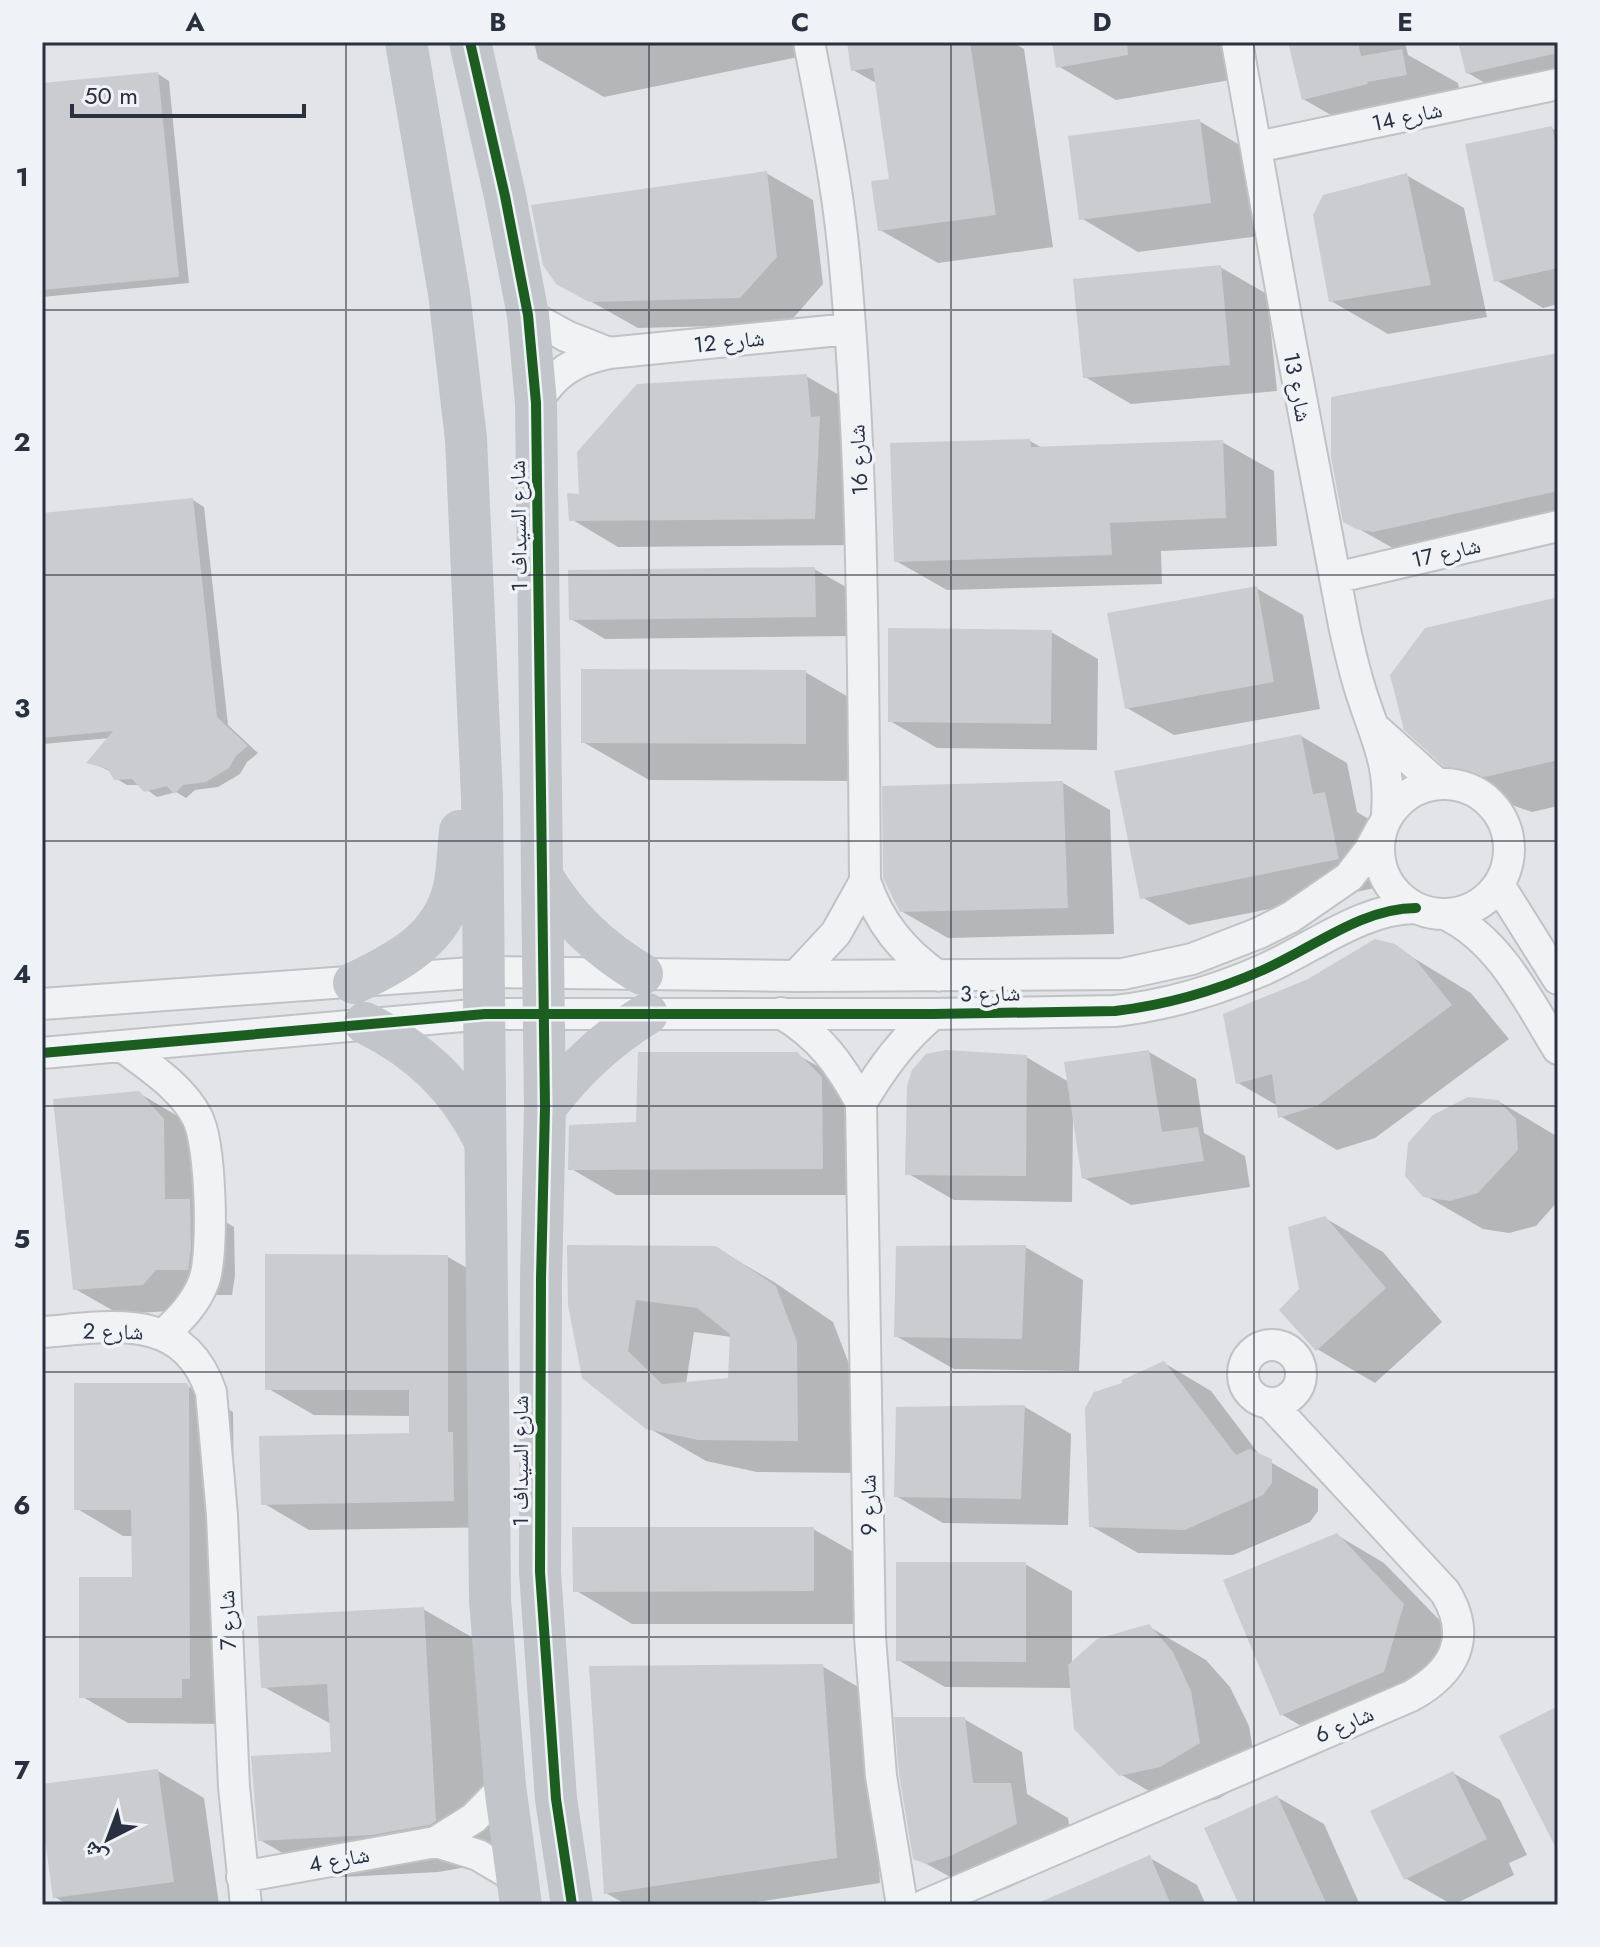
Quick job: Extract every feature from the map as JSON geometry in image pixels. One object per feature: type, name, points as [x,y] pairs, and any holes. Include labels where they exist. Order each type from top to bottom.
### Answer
[{"type":"street","name":"شارع السيداف 1","points":[[406,42],[449,293],[466,439],[482,797],[512,973],[511,1015],[487,1146],[490,1600],[505,1786],[519,1891]]},
{"type":"street","name":"شارع السيداف 1","points":[[470,42],[528,315],[536,403],[542,876],[512,973],[511,1015],[545,1108],[540,1572],[556,1799],[572,1905]]},
{"type":"street","name":"شارع 16","points":[[809,42],[843,244],[849,329],[863,598],[865,881],[876,909],[892,936],[938,976]]},
{"type":"street","name":"شارع 13","points":[[1237,42],[1351,660],[1387,770],[1384,821]]},
{"type":"street","name":"شارع 14","points":[[1257,147],[1558,84]]},
{"type":"street","name":"شارع 12","points":[[528,315],[566,336],[609,353]]},
{"type":"street","name":"شارع 12","points":[[536,403],[548,384],[565,368],[586,358],[609,353],[849,329]]},
{"type":"street","name":"شارع 17","points":[[1335,578],[1558,526]]},
{"type":"street","name":"شارع 13","points":[[1375,728],[1436,783]]},
{"type":"street","points":[[42,1004],[512,973],[503,778],[498,761],[479,730]]},
{"type":"street","points":[[1447,915],[1477,906],[1499,885],[1507,868],[1509,850],[1507,831],[1500,814],[1487,800],[1472,789],[1454,783],[1436,783],[1417,788],[1400,799],[1384,821],[1379,857],[1388,883],[1400,898],[1416,908],[1462,922],[1488,944],[1558,1049]]},
{"type":"street","points":[[354,983],[398,961],[434,931],[454,888],[462,822],[482,797]]},
{"type":"street","name":"شارع 3","points":[[511,1015],[645,994],[796,976],[1123,974],[1192,959],[1259,933],[1321,897],[1357,868],[1384,821]]},
{"type":"street","points":[[542,876],[584,933],[612,955],[645,994],[545,1108]]},
{"type":"street","name":"شارع 16","points":[[796,976],[836,933],[865,881]]},
{"type":"street","points":[[1499,885],[1558,979]]},
{"type":"street","name":"شارع 3","points":[[512,973],[781,1013],[1087,1013],[1170,1002],[1202,994],[1261,971],[1365,917],[1390,909],[1416,908]]},
{"type":"street","points":[[781,1013],[817,1037],[831,1053],[861,1103],[896,1050],[933,1014]]},
{"type":"street","points":[[42,1053],[365,1023],[511,1015],[520,1243],[524,1256],[541,1279]]},
{"type":"street","points":[[365,1023],[418,1055],[441,1075],[459,1097],[487,1146]]},
{"type":"street","points":[[122,1046],[183,1096],[198,1118],[207,1144],[209,1265],[195,1300],[183,1316],[173,1339]]},
{"type":"street","name":"شارع 9","points":[[861,1103],[870,1637],[881,1776],[902,1905]]},
{"type":"street","name":"شارع 2","points":[[42,1332],[127,1327],[173,1339]]},
{"type":"street","name":"شارع 7","points":[[173,1339],[195,1358],[211,1392],[222,1515],[234,1787],[244,1891]]},
{"type":"street","name":"شارع 6","points":[[925,1905],[1411,1696],[1435,1681],[1447,1669],[1456,1646],[1458,1622],[1454,1606],[1445,1592],[1271,1404]]},
{"type":"street","name":"شارع 4","points":[[244,1891],[436,1842],[474,1818],[505,1786]]},
{"type":"street","name":"شارع 4","points":[[436,1842],[478,1855],[519,1891]]},
{"type":"building","points":[[847,42],[970,42],[996,215],[878,231],[871,181],[889,179],[873,68],[851,71]]},
{"type":"building","points":[[1052,42],[1127,42],[1128,55],[1056,68]]},
{"type":"building","points":[[1288,42],[1358,42],[1361,56],[1402,49],[1407,75],[1367,82],[1302,100]]},
{"type":"building","points":[[1458,42],[1558,42],[1558,53],[1466,74]]},
{"type":"building","points":[[158,72],[179,277],[42,290],[42,83]]},
{"type":"building","points":[[1200,119],[1211,203],[1079,220],[1068,136]]},
{"type":"building","points":[[1552,126],[1558,155],[1558,268],[1494,282],[1465,144]]},
{"type":"building","points":[[767,171],[777,257],[740,298],[589,302],[556,284],[543,265],[531,205]]},
{"type":"building","points":[[1407,173],[1431,285],[1329,302],[1313,215],[1323,195]]},
{"type":"building","points":[[1221,265],[1230,365],[1083,378],[1073,279]]},
{"type":"building","points":[[1558,353],[1558,491],[1373,532],[1356,529],[1343,522],[1331,457],[1331,397]]},
{"type":"building","points":[[807,374],[811,417],[820,416],[815,519],[569,521],[567,493],[579,494],[577,452],[637,384]]},
{"type":"building","points":[[1030,439],[1031,447],[1223,440],[1226,518],[1110,523],[1112,555],[894,562],[890,443]]},
{"type":"building","points":[[193,498],[217,717],[248,746],[236,756],[229,768],[206,782],[183,785],[174,794],[167,786],[144,792],[132,779],[114,780],[108,769],[86,763],[113,731],[42,738],[42,513]]},
{"type":"building","points":[[815,567],[816,617],[569,620],[568,570]]},
{"type":"building","points":[[1257,586],[1274,682],[1125,709],[1107,613]]},
{"type":"building","points":[[1558,597],[1558,760],[1472,780],[1450,772],[1404,730],[1390,675],[1425,628]]},
{"type":"building","points":[[888,628],[1052,630],[1051,724],[888,722]]},
{"type":"building","points":[[581,669],[806,670],[806,744],[581,743]]},
{"type":"building","points":[[1301,734],[1313,794],[1325,792],[1339,859],[1140,899],[1114,771]]},
{"type":"building","points":[[1063,781],[1068,908],[900,912],[883,878],[882,786]]},
{"type":"building","points":[[1375,939],[1395,944],[1414,958],[1452,1005],[1317,1106],[1278,1118],[1272,1074],[1236,1084],[1223,1014],[1308,979]]},
{"type":"building","points":[[946,1050],[1027,1055],[1026,1176],[905,1175],[907,1086],[912,1070],[926,1054]]},
{"type":"building","points":[[1149,1050],[1162,1132],[1198,1127],[1204,1161],[1082,1179],[1064,1062]]},
{"type":"building","points":[[638,1052],[797,1052],[822,1077],[823,1169],[568,1170],[569,1125],[636,1122]]},
{"type":"building","points":[[139,1091],[164,1119],[165,1199],[190,1199],[188,1270],[156,1270],[143,1285],[73,1290],[53,1099]]},
{"type":"building","points":[[1468,1097],[1498,1100],[1516,1119],[1518,1150],[1478,1193],[1450,1201],[1423,1197],[1405,1176],[1408,1143],[1433,1115]]},
{"type":"building","points":[[1325,1216],[1386,1288],[1316,1351],[1279,1310],[1299,1289],[1288,1227]]},
{"type":"building","points":[[567,1245],[716,1246],[776,1286],[797,1342],[798,1441],[698,1440],[646,1429],[582,1378],[568,1305]],"holes":[[[636,1300],[697,1308],[730,1334],[728,1378],[662,1384],[628,1351]]]},
{"type":"building","points":[[1026,1245],[1022,1339],[894,1337],[896,1246]]},
{"type":"building","points":[[265,1254],[448,1255],[448,1432],[453,1432],[454,1501],[261,1505],[259,1436],[409,1433],[409,1390],[265,1390]]},
{"type":"building","points":[[1164,1361],[1236,1455],[1249,1449],[1272,1459],[1272,1483],[1263,1495],[1185,1530],[1089,1527],[1085,1408],[1094,1392],[1122,1383],[1122,1380]]},
{"type":"building","points":[[74,1383],[187,1383],[189,1387],[190,1679],[182,1679],[182,1698],[79,1698],[79,1577],[132,1577],[131,1510],[74,1510]]},
{"type":"building","points":[[1025,1405],[1021,1499],[894,1497],[896,1407]]},
{"type":"building","points":[[572,1527],[814,1527],[814,1591],[573,1592]]},
{"type":"building","points":[[1337,1533],[1404,1604],[1384,1672],[1280,1716],[1223,1580]]},
{"type":"building","points":[[896,1562],[1026,1562],[1026,1662],[896,1661]]},
{"type":"building","points":[[424,1607],[436,1821],[429,1825],[371,1835],[258,1841],[251,1756],[331,1752],[327,1684],[261,1688],[257,1616]]},
{"type":"building","points":[[1149,1624],[1173,1652],[1191,1691],[1200,1743],[1160,1767],[1119,1776],[1074,1729],[1068,1665],[1097,1639]]},
{"type":"building","points":[[823,1664],[837,1858],[604,1894],[589,1666]]},
{"type":"building","points":[[1558,1706],[1558,1852],[1499,1736]]},
{"type":"building","points":[[894,1717],[965,1717],[973,1783],[1011,1783],[1017,1824],[950,1856],[926,1864],[913,1859],[899,1774]]},
{"type":"building","points":[[158,1769],[174,1882],[53,1898],[42,1818],[42,1784]]},
{"type":"building","points":[[1453,1771],[1487,1839],[1404,1880],[1370,1811]]},
{"type":"building","points":[[1277,1795],[1327,1905],[1239,1905],[1204,1828]]},
{"type":"building","points":[[1150,1855],[1171,1905],[1033,1905]]},
{"type":"cycle path","points":[[470,42],[528,315],[536,403],[545,1108],[540,1572],[556,1799],[572,1905]]},
{"type":"cycle path","points":[[42,1053],[485,1014],[1115,1011],[1172,1001],[1227,984],[1282,961],[1357,922],[1396,910],[1416,908]]}]
